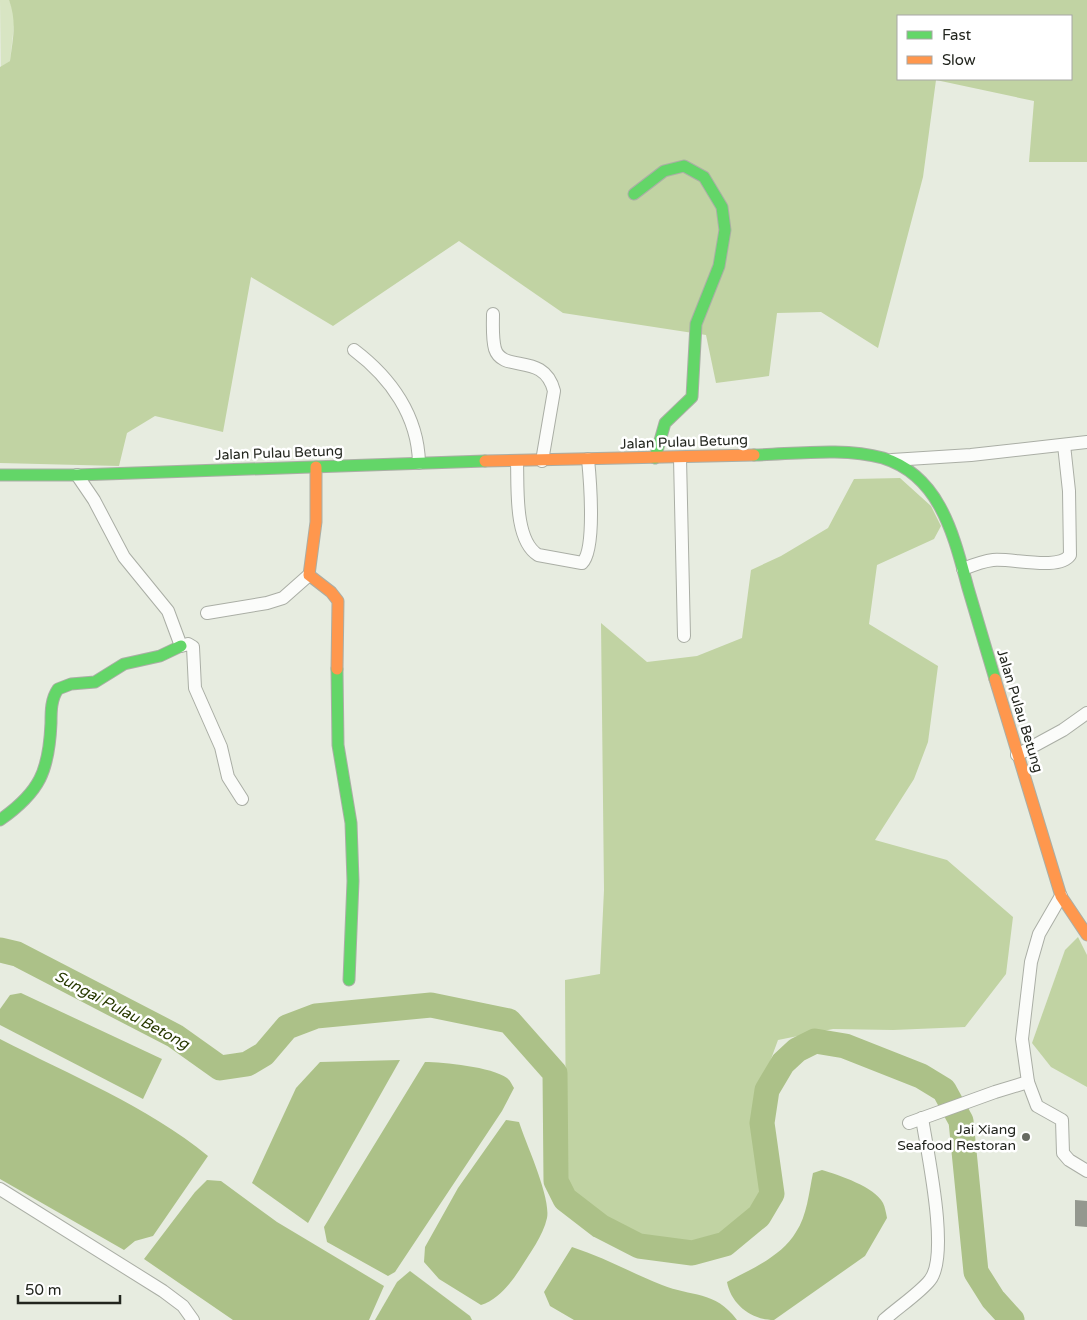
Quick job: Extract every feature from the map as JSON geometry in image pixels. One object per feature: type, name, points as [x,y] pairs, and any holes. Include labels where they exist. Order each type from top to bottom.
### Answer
[{"type":"street","points":[[634,194],[664,172],[684,166],[704,178],[717,198],[725,218],[724,246],[719,266],[696,324],[695,372],[692,397],[665,423],[655,458]]},
{"type":"street","points":[[493,314],[496,351],[500,357],[534,366],[544,371],[552,380],[554,391],[542,461]]},
{"type":"street","points":[[354,350],[379,373],[406,408],[418,443],[419,463]]},
{"type":"street","points":[[890,461],[1087,442]]},
{"type":"street","points":[[963,569],[992,560],[1052,563],[1068,558],[1070,555],[1070,508],[1064,445]]},
{"type":"street","name":"Jalan Pulau Betung","points":[[0,475],[77,475],[419,463],[836,453],[890,461],[922,481],[940,502],[950,525],[1017,755],[1061,896],[1087,935]]},
{"type":"street","points":[[680,458],[684,636]]},
{"type":"street","points":[[517,462],[522,527],[532,551],[538,555],[582,563],[585,559],[592,505],[588,459]]},
{"type":"street","points":[[208,613],[267,603],[283,598],[309,575],[316,546],[318,522],[316,467]]},
{"type":"street","points":[[77,475],[94,500],[124,557],[168,610],[181,646]]},
{"type":"street","points":[[309,575],[331,592],[338,601],[336,701],[338,745],[351,823],[353,881],[349,980]]},
{"type":"street","points":[[0,820],[28,800],[37,790],[49,758],[51,709],[56,692],[60,687],[101,680],[122,664],[164,657],[181,646],[188,644],[193,647],[196,688],[222,747],[228,776],[242,799]]},
{"type":"street","points":[[1017,755],[1063,730],[1087,713]]},
{"type":"street","points":[[1061,896],[1039,934],[1031,962],[1022,1039],[1028,1082],[1039,1108],[1062,1120],[1063,1153],[1065,1157],[1087,1171]]},
{"type":"street","points":[[909,1123],[994,1092],[1028,1082]]},
{"type":"street","points":[[884,1320],[930,1281],[936,1269],[936,1207],[925,1117]]},
{"type":"street","points":[[0,1189],[163,1291],[184,1306],[193,1320]]},
{"type":"shaded area","points":[[0,0],[9,0],[15,16],[10,61],[1,67]]},
{"type":"shaded area","points":[[9,0],[1087,0],[1087,162],[1029,162],[1034,101],[936,80],[923,177],[878,348],[821,312],[777,313],[769,376],[716,383],[706,335],[563,313],[459,241],[333,326],[251,277],[223,432],[155,416],[127,433],[119,466],[0,463],[0,67],[10,61],[14,30]]},
{"type":"shaded area","points":[[900,478],[931,506],[941,526],[934,539],[877,565],[869,624],[938,666],[928,742],[914,779],[875,840],[947,860],[1013,917],[1006,974],[965,1027],[893,1030],[833,1029],[778,1040],[751,1114],[767,1185],[737,1225],[700,1244],[647,1240],[609,1221],[569,1189],[566,1156],[565,980],[600,974],[604,890],[601,623],[647,662],[697,656],[742,638],[751,570],[781,556],[828,528],[854,479]]},
{"type":"shaded area","points":[[1078,937],[1087,955],[1087,1087],[1051,1067],[1032,1043],[1065,950]]},
{"type":"shaded area","points":[[21,993],[162,1059],[143,1099],[0,1025],[0,1009],[10,995]]},
{"type":"shaded area","points":[[0,1039],[134,1106],[208,1156],[153,1236],[135,1241],[124,1250],[0,1179]]},
{"type":"shaded area","points":[[400,1060],[308,1223],[252,1183],[296,1088],[320,1062]]},
{"type":"shaded area","points":[[425,1062],[455,1064],[490,1071],[507,1078],[514,1088],[502,1111],[395,1272],[388,1276],[327,1242],[324,1227]]},
{"type":"shaded area","points":[[506,1120],[519,1122],[542,1184],[547,1218],[532,1251],[512,1280],[498,1295],[481,1305],[439,1279],[424,1262],[425,1247],[458,1188]]},
{"type":"shaded area","points":[[822,1170],[856,1182],[879,1197],[885,1208],[887,1218],[865,1256],[774,1320],[750,1314],[738,1304],[729,1290],[727,1282],[765,1262],[790,1241],[803,1219],[813,1173]]},
{"type":"shaded area","points":[[207,1180],[221,1181],[277,1222],[384,1286],[369,1320],[233,1320],[144,1259],[195,1192]]},
{"type":"shaded area","points":[[572,1247],[595,1255],[662,1285],[711,1299],[729,1310],[737,1320],[574,1320],[550,1306],[544,1292]]},
{"type":"shaded area","points":[[410,1271],[470,1316],[472,1320],[375,1320],[397,1282]]},
{"type":"building","points":[[1075,1200],[1087,1201],[1087,1227],[1075,1226]]},
{"type":"waterway","name":"Sungai Pulau Betong","points":[[0,950],[17,954],[175,1036],[220,1068],[247,1064],[264,1054],[287,1027],[316,1016],[431,1005],[509,1021],[555,1073],[556,1181],[565,1199],[600,1226],[639,1246],[692,1253],[725,1244],[759,1216],[772,1194],[762,1123],[767,1090],[783,1063],[797,1050],[815,1041],[845,1046],[921,1076],[944,1090],[961,1121],[976,1272],[993,1299],[1012,1320]]},
{"type":"traffic: fast","points":[[634,194],[664,171],[684,166],[704,177],[722,207],[725,230],[719,266],[696,324],[692,397],[665,423],[655,458]]},
{"type":"traffic: fast","points":[[754,455],[819,452],[868,455],[883,458],[903,467],[919,479],[932,494],[950,529],[995,679]]},
{"type":"traffic: fast","points":[[0,475],[77,475],[485,461]]},
{"type":"traffic: fast","points":[[0,820],[25,800],[40,779],[48,754],[52,705],[58,689],[71,684],[95,682],[124,664],[160,656],[181,646]]},
{"type":"traffic: fast","points":[[337,669],[338,745],[351,823],[353,881],[349,980]]},
{"type":"traffic: slow","points":[[485,461],[754,455]]},
{"type":"traffic: slow","points":[[316,467],[316,522],[309,575],[331,592],[338,601],[337,669]]},
{"type":"traffic: slow","points":[[995,679],[1061,896],[1087,935]]},
{"type":"place","name":"Jai Xiang Seafood Restoran","points":[[1026,1137]]}]
